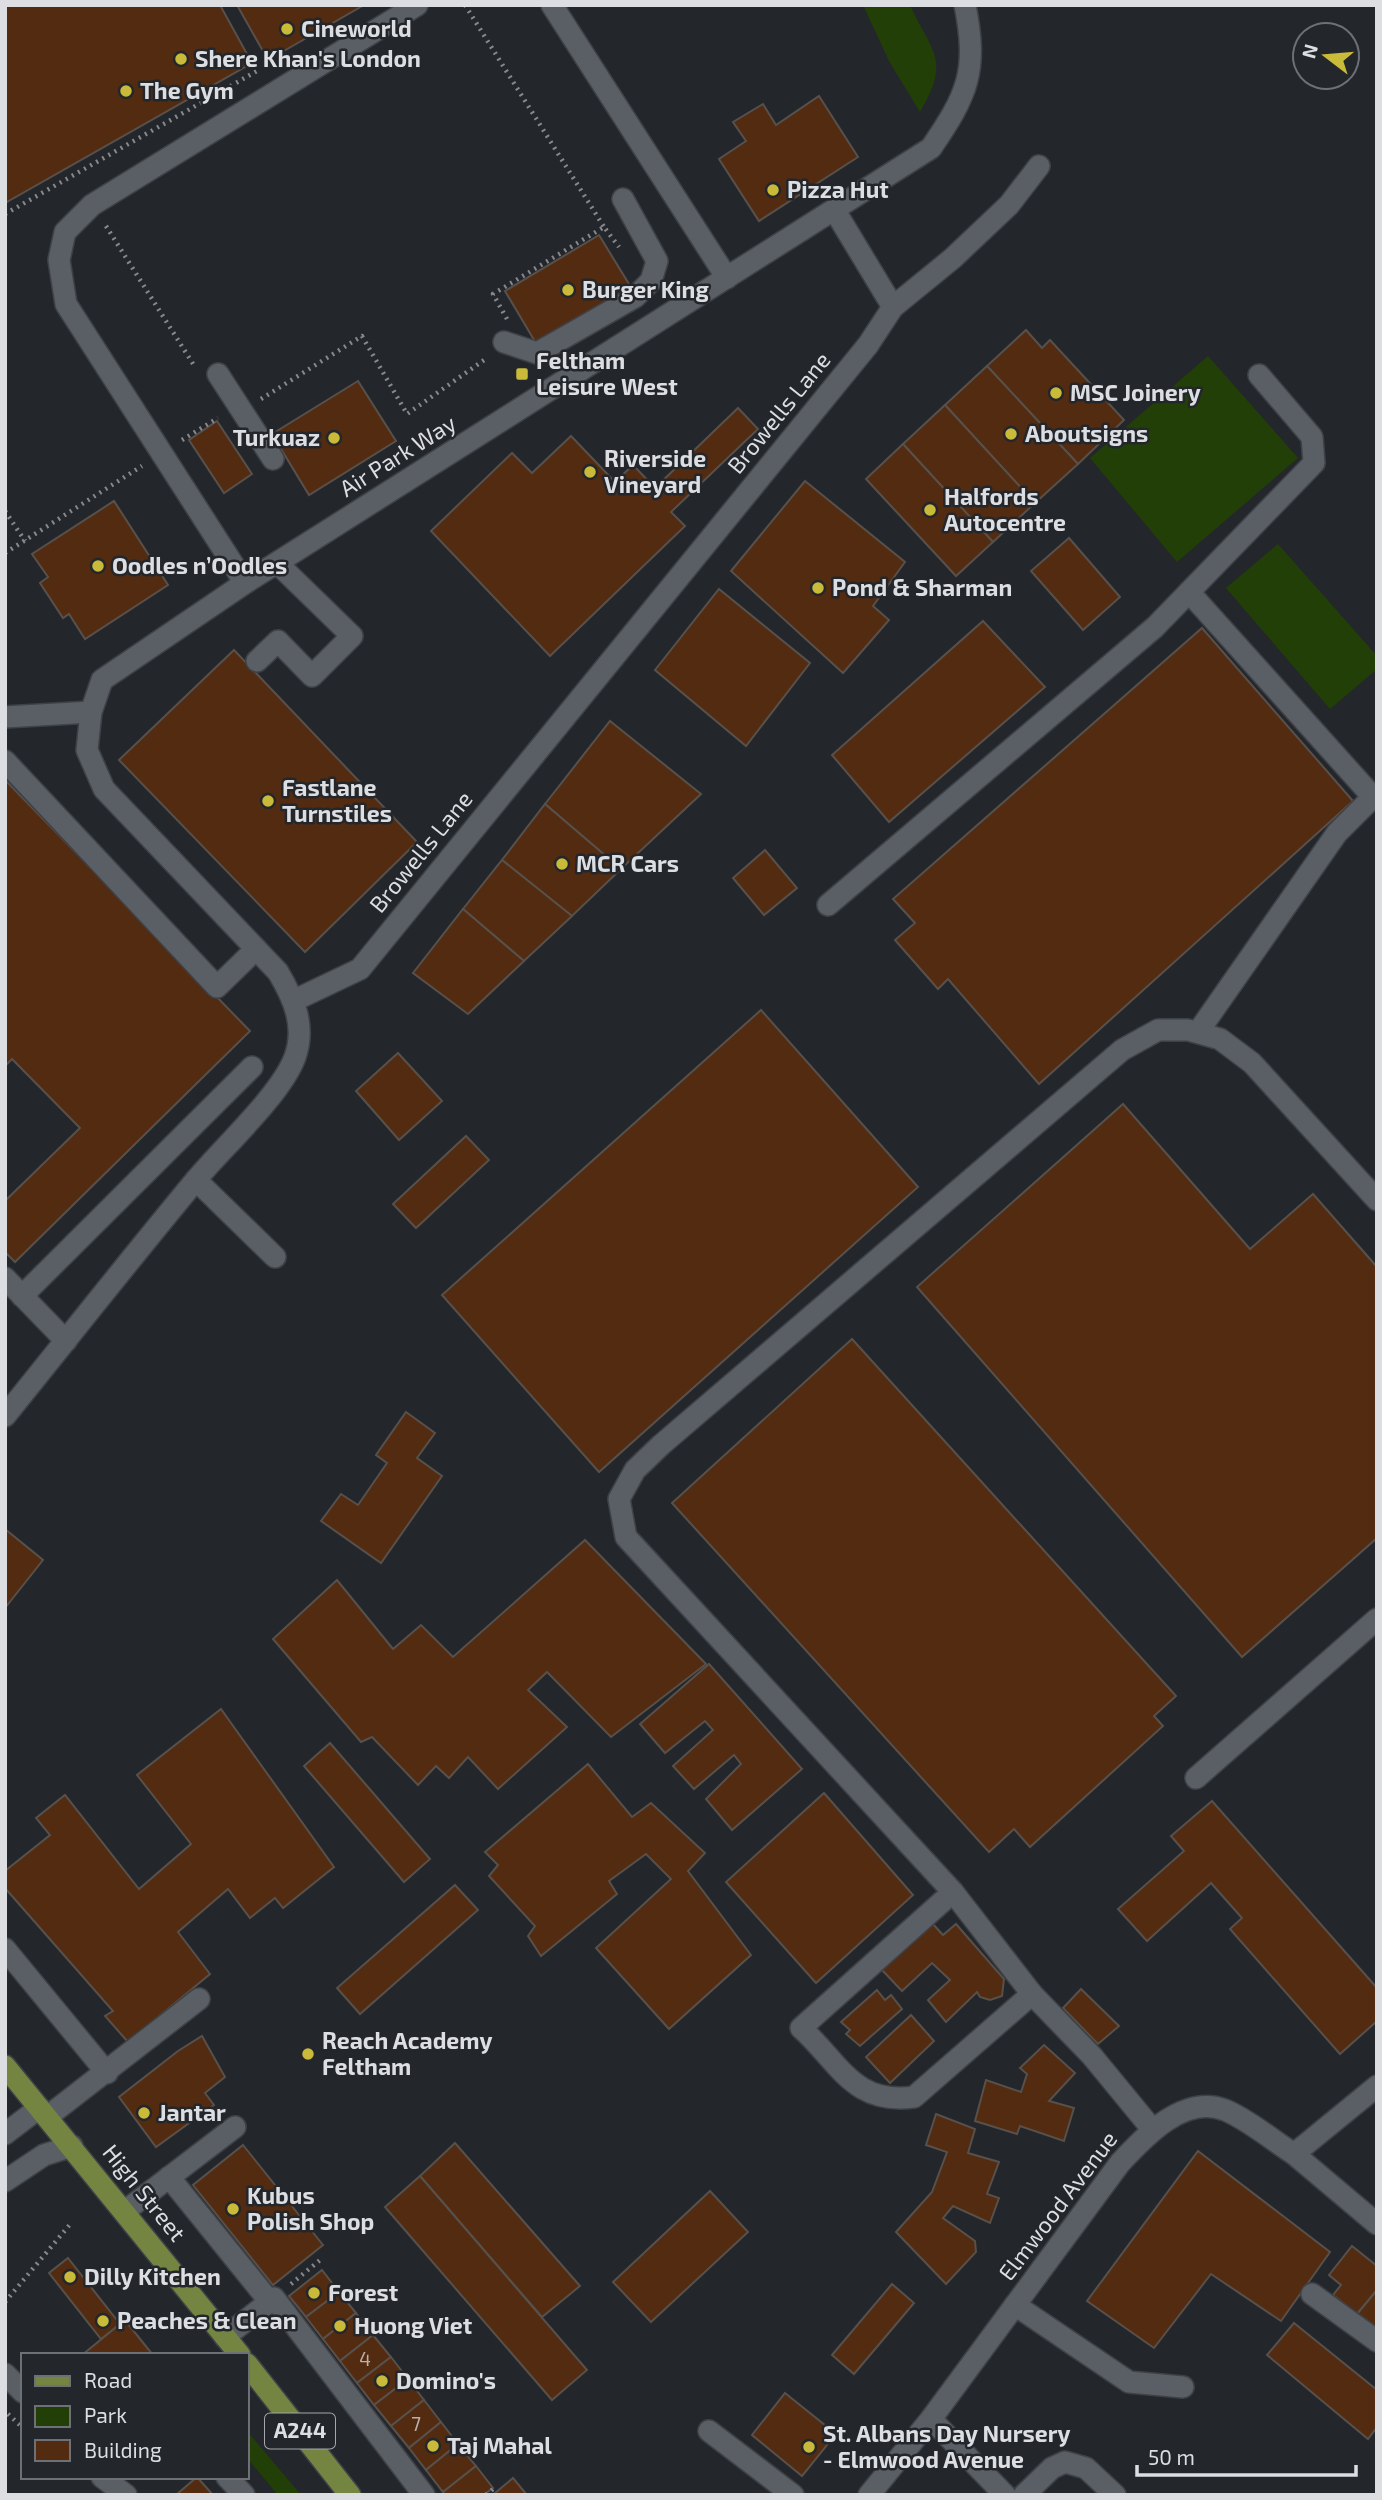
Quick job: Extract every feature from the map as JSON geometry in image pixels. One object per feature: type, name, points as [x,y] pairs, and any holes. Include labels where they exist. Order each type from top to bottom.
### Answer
[{"type":"main road","name":"High Street","points":[[5,2066],[238,2353]]},
{"type":"main road","name":"A244","points":[[248,2365],[351,2495]]},
{"type":"street","points":[[246,583],[66,304],[59,260],[65,232],[92,205],[417,5]]},
{"type":"street","points":[[552,5],[727,278]]},
{"type":"street","name":"Air Park Way","points":[[295,1000],[278,972],[104,789],[87,750],[91,712],[102,680],[277,563],[931,148],[959,108],[972,44],[965,5]]},
{"type":"street","name":"Browells Lane","points":[[295,1000],[360,968],[868,345],[893,307],[953,258],[1009,205],[1039,166]]},
{"type":"street","points":[[506,343],[537,353],[635,297],[651,281],[657,261],[623,199]]},
{"type":"street","points":[[835,211],[893,307]]},
{"type":"street","points":[[208,373],[273,459]]},
{"type":"street","points":[[828,905],[1155,627],[1314,463],[1312,437],[1259,375]]},
{"type":"street","points":[[257,661],[278,641],[312,676],[352,636],[277,563]]},
{"type":"street","points":[[1189,592],[1373,797],[1336,833],[1198,1032]]},
{"type":"street","points":[[5,717],[91,712]]},
{"type":"street","points":[[5,761],[217,987],[256,949]]},
{"type":"street","points":[[5,1416],[195,1180],[276,1087],[295,1058],[300,1030],[295,1000]]},
{"type":"street","points":[[1152,2129],[1092,2056],[1032,1994],[953,1892],[626,1537],[619,1499],[635,1470],[661,1445],[1122,1050],[1158,1030],[1198,1032],[1220,1039],[1252,1063],[1377,1200]]},
{"type":"street","points":[[22,1296],[252,1067]]},
{"type":"street","points":[[195,1180],[275,1257]]},
{"type":"street","points":[[5,1278],[66,1341]]},
{"type":"street","points":[[1196,1777],[1377,1619]]},
{"type":"street","points":[[953,1892],[801,2028],[855,2085],[873,2095],[893,2099],[914,2096],[1032,1994]]},
{"type":"street","points":[[5,1949],[107,2073]]},
{"type":"street","points":[[5,2134],[107,2073],[199,1999]]},
{"type":"street","points":[[1294,2154],[1377,2086]]},
{"type":"street","name":"Elmwood Avenue","points":[[869,2495],[931,2419],[1120,2163],[1152,2129],[1196,2107],[1224,2110],[1294,2154],[1377,2224]]},
{"type":"street","points":[[125,2211],[235,2127]]},
{"type":"street","points":[[5,2181],[44,2155],[72,2146]]},
{"type":"street","points":[[169,2177],[272,2300],[424,2495]]},
{"type":"street","points":[[1312,2294],[1377,2341]]},
{"type":"street","points":[[225,2336],[272,2300]]},
{"type":"street","points":[[1016,2305],[1129,2382],[1183,2387]]},
{"type":"street","points":[[5,2374],[21,2390]]},
{"type":"street","points":[[931,2419],[1005,2495]]},
{"type":"street","points":[[709,2431],[793,2495]]},
{"type":"street","points":[[1024,2495],[1052,2468],[1065,2462],[1086,2468],[1115,2495]]},
{"type":"street","points":[[229,2479],[244,2495]]},
{"type":"street","points":[[102,2482],[125,2495]]},
{"type":"path","points":[[465,5],[618,247],[642,230]]},
{"type":"path","points":[[5,214],[264,66]]},
{"type":"path","points":[[73,176],[208,373]]},
{"type":"path","points":[[255,402],[362,336],[407,414],[517,337],[493,294],[604,227]]},
{"type":"path","points":[[5,553],[151,460]]},
{"type":"path","points":[[5,511],[24,541]]},
{"type":"path","points":[[5,2302],[72,2222]]},
{"type":"path","points":[[272,2300],[320,2260]]},
{"type":"path","points":[[5,2411],[21,2426]]},
{"type":"path","points":[[486,2495],[493,2489]]},
{"type":"green space","points":[[863,5],[910,5],[935,56],[935,80],[920,112],[889,61]]},
{"type":"green space","points":[[1208,356],[1298,458],[1177,562],[1090,458]]},
{"type":"green space","points":[[1278,544],[1377,656],[1377,669],[1330,709],[1226,588]]},
{"type":"green space","points":[[248,2432],[301,2495],[278,2495],[248,2459]]},
{"type":"building","points":[[5,5],[220,5],[252,63],[5,203]]},
{"type":"building","name":"Cineworld","points":[[237,5],[364,5],[268,60]]},
{"type":"building","name":"Pizza Hut","points":[[819,96],[858,157],[759,221],[719,159],[746,141],[733,122],[763,104],[776,125]]},
{"type":"building","name":"Burger King","points":[[599,235],[632,289],[537,345],[505,291]]},
{"type":"building","name":"MSC Joinery","points":[[1026,330],[1042,348],[1050,340],[1124,420],[1078,464],[987,366]]},
{"type":"building","name":"Aboutsigns","points":[[987,366],[1078,464],[1035,503],[945,405]]},
{"type":"building","name":"Turkuaz","points":[[358,381],[396,441],[309,495],[272,434]]},
{"type":"building","points":[[945,405],[1035,503],[993,542],[903,444]]},
{"type":"building","points":[[738,408],[758,429],[671,512],[685,526],[550,656],[431,531],[512,453],[532,473],[571,436],[615,482],[633,465],[655,488]]},
{"type":"building","points":[[217,421],[252,474],[224,493],[189,440]]},
{"type":"building","name":"Halfords Autocentre","points":[[903,444],[993,542],[956,576],[866,479]]},
{"type":"building","name":"Pond & Sharman","points":[[805,481],[905,562],[873,606],[889,620],[843,673],[731,571]]},
{"type":"building","name":"Oodles n’Oodles","points":[[114,501],[168,585],[85,639],[69,614],[63,618],[40,583],[48,577],[32,554]]},
{"type":"building","points":[[1069,538],[1120,597],[1083,630],[1031,571]]},
{"type":"building","points":[[719,589],[810,663],[746,746],[655,670]]},
{"type":"building","points":[[983,621],[1045,687],[889,822],[832,755]]},
{"type":"building","points":[[1202,628],[1353,801],[1039,1084],[948,979],[938,989],[895,940],[915,923],[893,899]]},
{"type":"building","name":"Fastlane Turnstiles","points":[[234,650],[417,842],[305,952],[119,760]]},
{"type":"building","points":[[610,721],[701,794],[621,869],[545,804]]},
{"type":"building","points":[[5,780],[250,1031],[15,1262],[5,1252],[5,1201],[80,1128],[12,1059],[5,1066]]},
{"type":"building","name":"MCR Cars","points":[[545,804],[621,869],[572,916],[502,860]]},
{"type":"building","points":[[765,850],[797,888],[764,915],[733,878]]},
{"type":"building","points":[[502,860],[572,916],[524,961],[463,909]]},
{"type":"building","points":[[463,909],[524,961],[468,1014],[413,973]]},
{"type":"building","points":[[761,1010],[918,1187],[599,1472],[442,1295]]},
{"type":"building","points":[[398,1053],[442,1101],[399,1140],[356,1091]]},
{"type":"building","points":[[1123,1104],[1250,1249],[1313,1194],[1377,1267],[1377,1538],[1242,1657],[917,1287]]},
{"type":"building","points":[[466,1136],[489,1160],[416,1228],[393,1204]]},
{"type":"building","points":[[852,1339],[1176,1696],[1154,1716],[1163,1726],[1030,1847],[1014,1829],[989,1852],[672,1503]]},
{"type":"building","points":[[406,1412],[435,1433],[417,1458],[442,1476],[381,1563],[321,1521],[341,1494],[358,1505],[387,1463],[376,1455]]},
{"type":"building","points":[[5,1529],[43,1560],[5,1608]]},
{"type":"building","points":[[585,1540],[706,1664],[611,1737],[547,1672],[528,1690],[567,1727],[498,1789],[468,1757],[449,1778],[436,1766],[418,1785],[372,1737],[361,1742],[273,1639],[337,1580],[393,1649],[421,1625],[453,1657]]},
{"type":"building","points":[[709,1664],[802,1769],[732,1830],[706,1799],[741,1764],[734,1755],[694,1789],[673,1766],[713,1730],[705,1721],[665,1753],[640,1724]]},
{"type":"building","points":[[221,1709],[334,1867],[283,1908],[275,1898],[250,1918],[228,1889],[178,1932],[210,1974],[128,2042],[105,2016],[113,2011],[5,1888],[5,1871],[50,1835],[36,1818],[65,1795],[139,1889],[191,1844],[137,1775]]},
{"type":"building","points":[[330,1743],[430,1859],[404,1882],[304,1766]]},
{"type":"building","points":[[588,1764],[632,1817],[651,1803],[705,1853],[688,1871],[751,1955],[669,2029],[596,1948],[671,1879],[646,1854],[609,1881],[617,1894],[541,1956],[528,1936],[535,1926],[489,1876],[498,1865],[485,1852]]},
{"type":"building","points":[[824,1793],[913,1895],[816,1983],[726,1882]]},
{"type":"building","points":[[1212,1801],[1377,1988],[1377,2021],[1340,2054],[1230,1929],[1242,1918],[1211,1883],[1147,1941],[1118,1909],[1184,1851],[1171,1836]]},
{"type":"building","points":[[455,1885],[478,1910],[360,2014],[337,1988]]},
{"type":"building","points":[[932,1923],[943,1935],[956,1924],[1004,1979],[1002,1996],[990,2000],[980,1997],[977,1992],[946,2022],[928,2000],[950,1980],[932,1963],[902,1991],[882,1970]]},
{"type":"building","points":[[1081,1989],[1119,2026],[1098,2044],[1063,2008]]},
{"type":"building","points":[[877,1990],[885,2000],[891,1995],[902,2009],[860,2046],[846,2034],[850,2030],[841,2022]]},
{"type":"building","points":[[911,2015],[934,2041],[890,2083],[866,2057]]},
{"type":"building","points":[[202,2036],[225,2077],[205,2093],[214,2105],[156,2147],[119,2097],[178,2051]]},
{"type":"building","points":[[1044,2045],[1075,2073],[1049,2101],[1074,2108],[1064,2141],[1020,2126],[1017,2134],[975,2121],[986,2080],[1021,2092],[1027,2074],[1020,2068]]},
{"type":"building","points":[[936,2114],[975,2129],[968,2153],[999,2162],[987,2194],[999,2198],[990,2223],[953,2206],[943,2218],[975,2241],[976,2252],[946,2284],[896,2232],[932,2192],[947,2152],[926,2145]]},
{"type":"building","points":[[455,2143],[580,2286],[542,2317],[420,2176]]},
{"type":"building","points":[[243,2145],[323,2245],[273,2285],[193,2185]]},
{"type":"building","points":[[1198,2151],[1330,2252],[1281,2321],[1211,2274],[1154,2348],[1087,2301]]},
{"type":"building","points":[[420,2176],[587,2370],[552,2400],[385,2207]]},
{"type":"building","points":[[710,2191],[748,2232],[651,2322],[613,2282]]},
{"type":"building","points":[[1352,2246],[1377,2266],[1377,2290],[1357,2314],[1333,2295],[1341,2285],[1329,2275]]},
{"type":"building","points":[[68,2258],[120,2324],[101,2339],[49,2273]]},
{"type":"building","points":[[322,2270],[339,2292],[306,2317],[289,2296]]},
{"type":"building","points":[[892,2284],[914,2303],[854,2374],[832,2355]]},
{"type":"building","points":[[1377,2290],[1377,2329],[1357,2314]]},
{"type":"building","points":[[339,2292],[356,2313],[323,2339],[306,2317]]},
{"type":"building","points":[[356,2313],[373,2335],[340,2361],[323,2339]]},
{"type":"building","points":[[124,2319],[151,2353],[84,2353]]},
{"type":"building","points":[[1294,2323],[1377,2390],[1377,2427],[1368,2439],[1267,2355]]},
{"type":"building","points":[[373,2335],[391,2357],[357,2383],[340,2361]]},
{"type":"building","points":[[391,2357],[408,2379],[374,2405],[357,2383]]},
{"type":"building","points":[[408,2379],[424,2400],[391,2426],[374,2405]]},
{"type":"building","name":"St. Albans Day Nursery - Elmwood Avenue","points":[[785,2393],[836,2434],[802,2476],[752,2435]]},
{"type":"building","points":[[424,2400],[441,2422],[409,2448],[391,2426]]},
{"type":"building","points":[[441,2422],[458,2444],[426,2470],[409,2448]]},
{"type":"building","points":[[458,2444],[476,2466],[443,2492],[426,2470]]},
{"type":"building","points":[[476,2466],[493,2488],[483,2495],[445,2495],[443,2492]]},
{"type":"building","points":[[513,2478],[527,2495],[494,2495],[494,2494]]},
{"type":"building","points":[[195,2479],[199,2479],[213,2495],[176,2495]]},
{"type":"place","name":"Cineworld","points":[[287,29]]},
{"type":"place","name":"Shere Khan's London","points":[[181,59]]},
{"type":"place","name":"The Gym","points":[[126,91]]},
{"type":"place","name":"Pizza Hut","points":[[773,190]]},
{"type":"place","name":"Burger King","points":[[568,290]]},
{"type":"place","name":"Feltham Leisure West","points":[[522,374]]},
{"type":"place","name":"MSC Joinery","points":[[1056,393]]},
{"type":"place","name":"Aboutsigns","points":[[1011,434]]},
{"type":"place","name":"Turkuaz","points":[[334,438]]},
{"type":"place","name":"Riverside Vineyard","points":[[590,472]]},
{"type":"place","name":"Halfords Autocentre","points":[[930,510]]},
{"type":"place","name":"Oodles n’Oodles","points":[[98,566]]},
{"type":"place","name":"Pond & Sharman","points":[[818,588]]},
{"type":"place","name":"Fastlane Turnstiles","points":[[268,801]]},
{"type":"place","name":"MCR Cars","points":[[562,864]]},
{"type":"place","name":"Reach Academy Feltham","points":[[308,2054]]},
{"type":"place","name":"Jantar","points":[[144,2113]]},
{"type":"place","name":"Kubus Polish Shop","points":[[233,2209]]},
{"type":"place","name":"Dilly Kitchen","points":[[70,2277]]},
{"type":"place","name":"Forest","points":[[314,2293]]},
{"type":"place","name":"Peaches & Clean","points":[[103,2321]]},
{"type":"place","name":"Huong Viet","points":[[340,2326]]},
{"type":"place","name":"Domino's","points":[[382,2381]]},
{"type":"place","name":"Taj Mahal","points":[[433,2446]]},
{"type":"place","name":"St. Albans Day Nursery - Elmwood Avenue","points":[[809,2447]]}]
